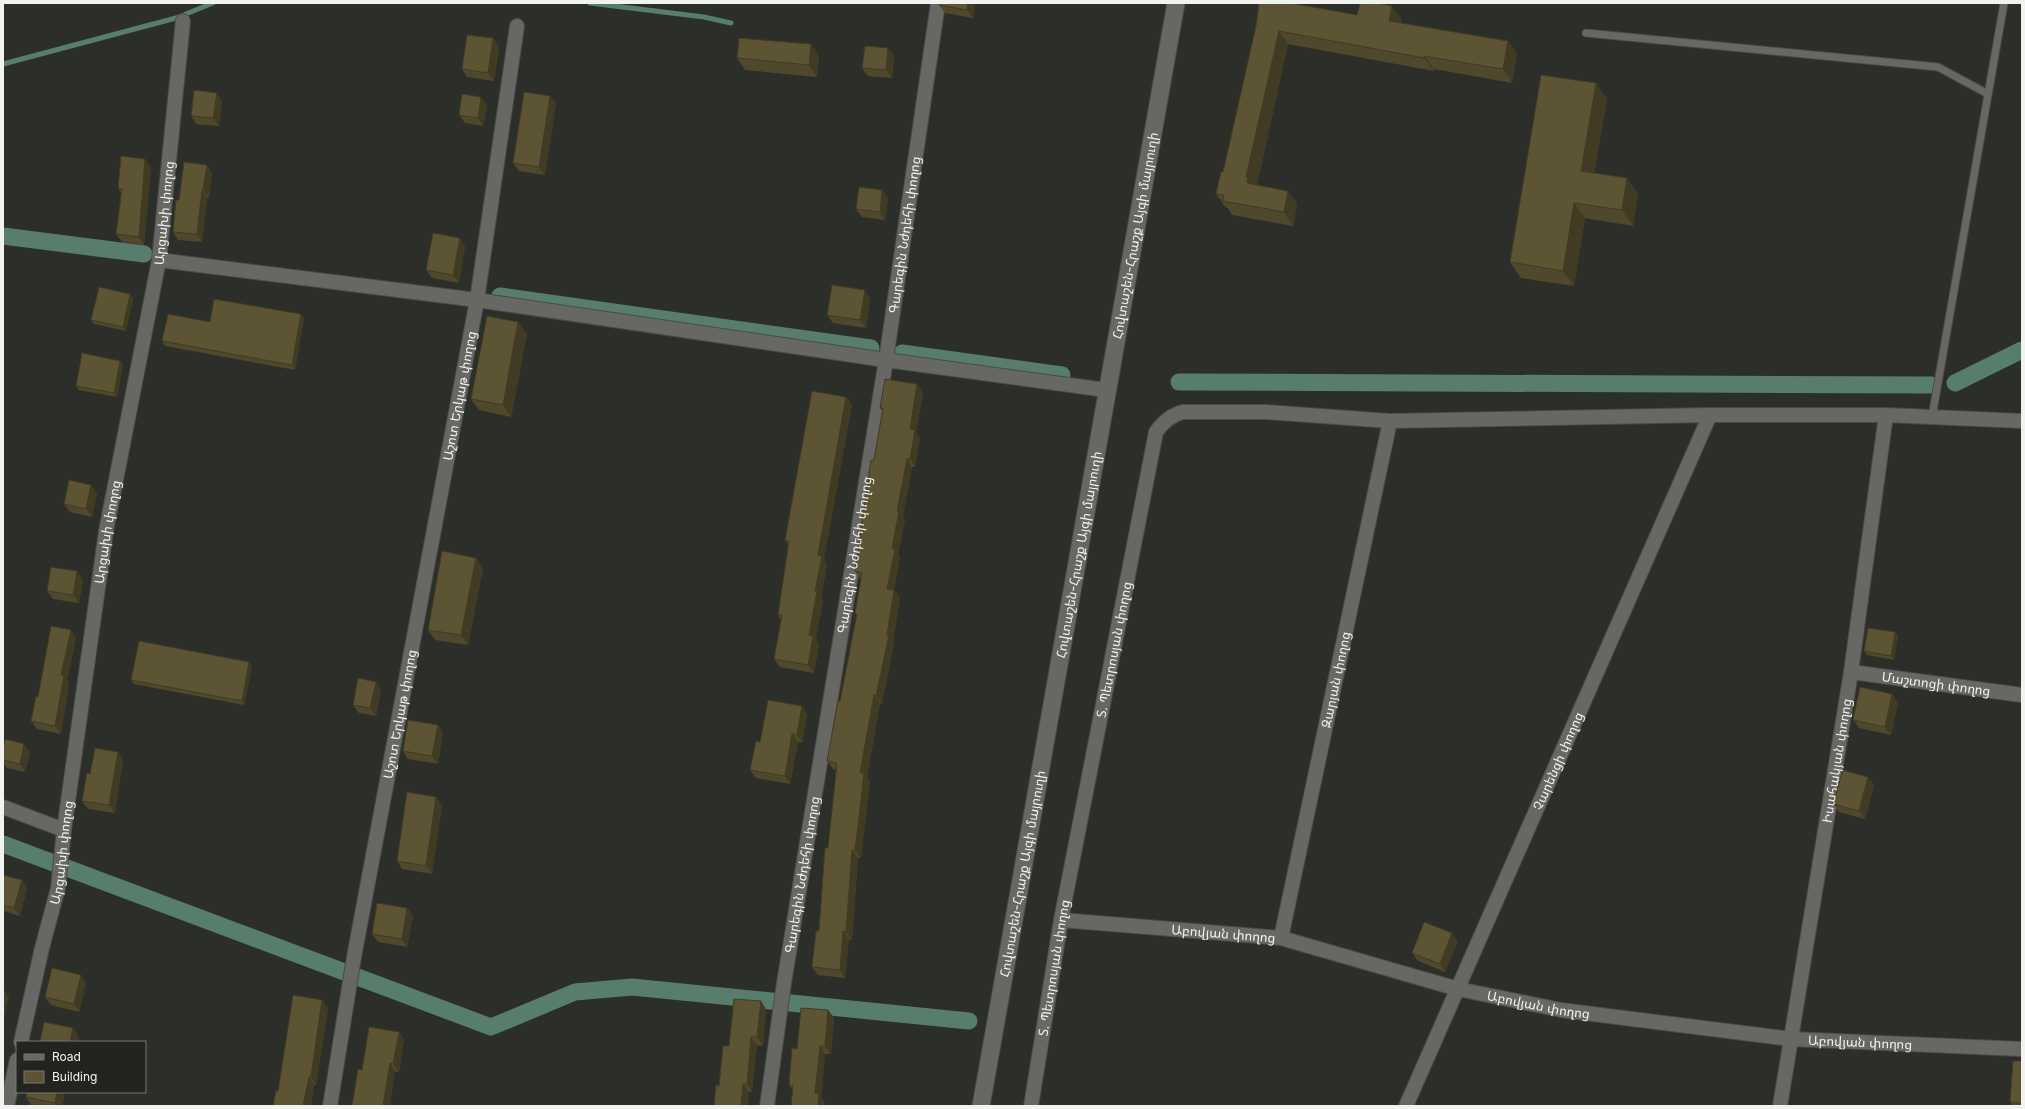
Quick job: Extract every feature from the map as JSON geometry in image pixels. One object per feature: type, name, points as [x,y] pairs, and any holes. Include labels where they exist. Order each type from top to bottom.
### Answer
[{"type":"street","name":"Գարեգին Նժդեհի փողոց","points":[[767,1106],[784,983],[886,360],[938,3]]},
{"type":"street","name":"Հովտաշեն-Հրաշք Այգի մայրուղի","points":[[982,1106],[1106,390],[1176,3]]},
{"type":"street","name":"Արցախի փողոց","points":[[21,1041],[42,948],[58,888],[64,830],[106,531],[159,260],[183,21]]},
{"type":"street","points":[[477,300],[518,26]]},
{"type":"street","points":[[159,260],[477,300],[886,360],[1106,390]]},
{"type":"street","name":"Աշոտ Երկաթ փողոց","points":[[330,1106],[347,991],[477,300]]},
{"type":"street","name":"Տ. Պետրոսյան փողոց","points":[[1031,1106],[1061,920],[1156,432],[1175,414],[1183,412],[1266,412],[1390,421],[1710,415],[1886,415],[2022,421]]},
{"type":"street","name":"Չարենցի փողոց","points":[[1406,1106],[1710,415]]},
{"type":"street","name":"Իսահակյան փողոց","points":[[1780,1106],[1851,672],[1886,415]]},
{"type":"street","name":"Զարյան փողոց","points":[[1281,938],[1390,421]]},
{"type":"street","name":"Մաշտոցի փողոց","points":[[1851,672],[2022,695]]},
{"type":"street","points":[[3,807],[64,830]]},
{"type":"street","name":"Աբովյան փողոց","points":[[1061,920],[1281,938],[1458,989],[1561,1010],[1791,1039],[2022,1049]]},
{"type":"street","points":[[7,1106],[16,1065]]},
{"type":"lane","points":[[1932,417],[2004,3]]},
{"type":"lane","points":[[1586,33],[1938,67],[1988,94]]},
{"type":"building","points":[[940,3],[968,3],[967,10],[939,5]]},
{"type":"building","points":[[1259,3],[1291,3],[1357,15],[1360,3],[1378,3],[1392,6],[1389,21],[1508,41],[1503,69],[1424,56],[1424,58],[1279,31],[1246,177],[1248,177],[1247,183],[1288,191],[1284,212],[1223,201],[1224,195],[1216,194],[1221,172],[1223,172],[1256,26]]},
{"type":"building","points":[[467,35],[493,38],[488,73],[462,69]]},
{"type":"building","points":[[739,38],[811,44],[809,65],[737,58]]},
{"type":"building","points":[[865,46],[888,48],[886,70],[862,68]]},
{"type":"building","points":[[1541,75],[1596,83],[1581,171],[1627,178],[1622,210],[1574,203],[1563,271],[1510,262]]},
{"type":"building","points":[[194,90],[217,93],[213,118],[191,116]]},
{"type":"building","points":[[524,92],[550,96],[539,167],[513,163]]},
{"type":"building","points":[[462,94],[481,97],[478,118],[459,115]]},
{"type":"building","points":[[121,156],[145,159],[139,237],[116,234],[122,189],[118,188]]},
{"type":"building","points":[[184,162],[207,165],[202,190],[197,234],[173,232],[176,200],[179,200]]},
{"type":"building","points":[[859,187],[882,190],[880,212],[856,209]]},
{"type":"building","points":[[433,233],[460,238],[453,275],[426,270]]},
{"type":"building","points":[[832,285],[865,290],[860,320],[827,315]]},
{"type":"building","points":[[99,287],[130,294],[123,327],[91,320]]},
{"type":"building","points":[[214,299],[301,314],[292,365],[162,341],[168,314],[210,322]]},
{"type":"building","points":[[487,316],[518,322],[503,405],[471,399]]},
{"type":"building","points":[[82,353],[120,361],[114,393],[76,386]]},
{"type":"building","points":[[885,379],[917,384],[910,429],[915,430],[910,459],[907,459],[897,511],[899,511],[892,548],[895,549],[887,589],[894,590],[887,635],[889,635],[876,696],[874,695],[860,773],[864,773],[855,850],[852,850],[846,932],[843,931],[840,970],[812,967],[816,931],[819,931],[825,848],[828,848],[837,763],[827,761],[838,701],[840,701],[857,614],[855,613],[862,573],[855,571],[871,460],[874,460],[883,408],[880,408]]},
{"type":"building","points":[[812,391],[846,397],[818,555],[822,556],[815,591],[817,591],[809,635],[813,636],[808,665],[774,659],[782,615],[778,615],[789,541],[785,540]]},
{"type":"building","points":[[69,480],[91,485],[86,509],[64,504]]},
{"type":"building","points":[[442,551],[476,558],[461,635],[428,630]]},
{"type":"building","points":[[51,567],[77,571],[73,595],[47,591]]},
{"type":"building","points":[[51,626],[71,630],[61,675],[64,675],[55,726],[31,721],[36,696],[38,697]]},
{"type":"building","points":[[1868,628],[1895,632],[1891,656],[1864,651]]},
{"type":"building","points":[[139,641],[249,662],[242,701],[131,680]]},
{"type":"building","points":[[358,678],[376,682],[370,708],[353,705]]},
{"type":"building","points":[[1860,687],[1892,694],[1885,727],[1853,720]]},
{"type":"building","points":[[768,700],[802,706],[797,735],[792,734],[785,776],[750,770],[756,741],[760,742]]},
{"type":"building","points":[[408,720],[438,725],[432,756],[403,751]]},
{"type":"building","points":[[5,739],[24,744],[20,764],[3,760]]},
{"type":"building","points":[[95,748],[118,752],[109,805],[82,801],[87,773],[90,774]]},
{"type":"building","points":[[1843,770],[1868,777],[1859,811],[1833,804]]},
{"type":"building","points":[[407,792],[436,797],[426,866],[397,861]]},
{"type":"building","points":[[3,875],[22,880],[14,908],[3,905]]},
{"type":"building","points":[[377,903],[407,908],[402,939],[372,934]]},
{"type":"building","points":[[1424,922],[1452,933],[1440,964],[1412,953]]},
{"type":"building","points":[[52,968],[81,975],[74,1004],[45,997]]},
{"type":"building","points":[[293,995],[322,1000],[311,1077],[309,1077],[303,1106],[273,1106],[276,1091],[278,1091]]},
{"type":"building","points":[[734,999],[761,1001],[757,1037],[751,1037],[747,1084],[743,1084],[741,1106],[714,1106],[716,1085],[719,1086],[723,1046],[729,1046]]},
{"type":"building","points":[[801,1008],[828,1010],[825,1046],[820,1046],[815,1093],[819,1094],[818,1106],[791,1106],[793,1085],[789,1085],[792,1048],[797,1049]]},
{"type":"building","points":[[44,1022],[73,1028],[70,1041],[40,1041]]},
{"type":"building","points":[[369,1027],[399,1032],[393,1064],[390,1063],[383,1106],[352,1106],[358,1069],[362,1070]]},
{"type":"building","points":[[2013,1061],[2022,1061],[2022,1103],[2010,1102]]},
{"type":"building","points":[[27,1093],[57,1093],[55,1103],[26,1097]]},
{"type":"waterway","points":[[3,64],[176,18],[213,3]]},
{"type":"waterway","points":[[590,3],[704,17],[731,23]]},
{"type":"waterway","points":[[3,236],[144,254]]},
{"type":"waterway","points":[[500,296],[871,348]]},
{"type":"waterway","points":[[1955,383],[2022,350]]},
{"type":"waterway","points":[[902,353],[1062,375]]},
{"type":"waterway","points":[[1179,382],[1932,385]]},
{"type":"waterway","points":[[3,844],[491,1027],[575,992],[632,987],[969,1021]]}]
